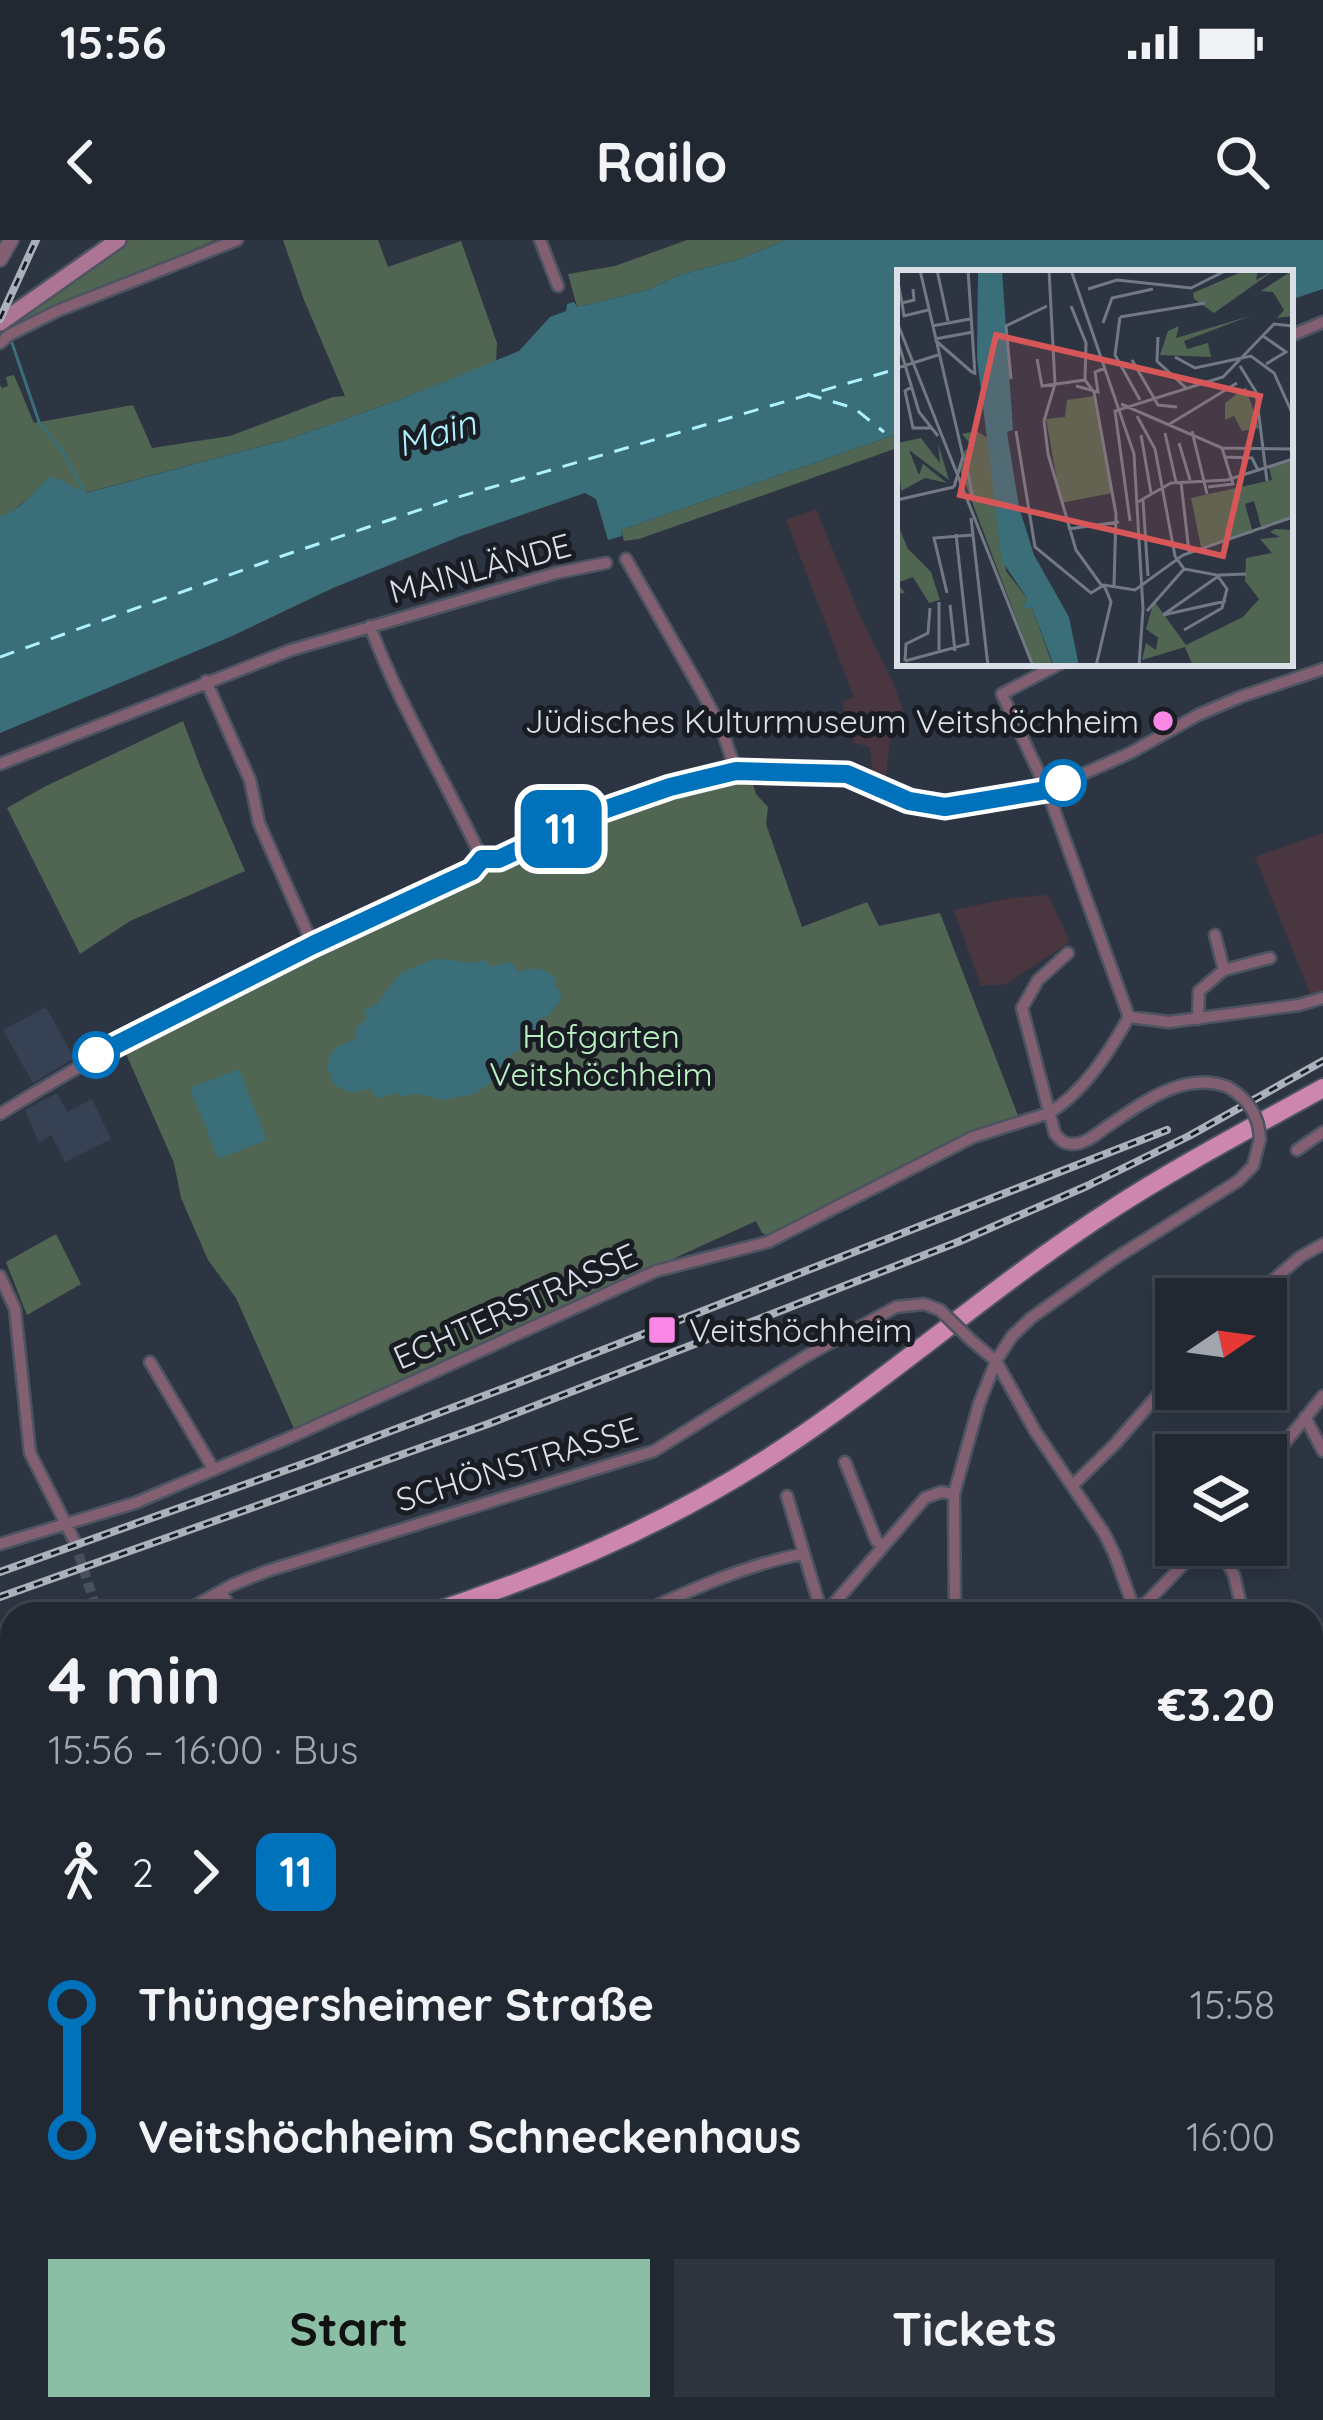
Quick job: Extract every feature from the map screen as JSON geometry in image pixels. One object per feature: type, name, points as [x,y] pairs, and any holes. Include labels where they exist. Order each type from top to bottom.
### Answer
[{"type":"main road","points":[[0,323],[118,240]]},
{"type":"main road","points":[[462,1602],[564,1566],[700,1500],[904,1363],[1106,1212],[1323,1088]]},
{"type":"street","points":[[0,260],[11,240]]},
{"type":"street","points":[[0,343],[57,311],[237,240]]},
{"type":"street","points":[[540,240],[558,286]]},
{"type":"street","points":[[1293,335],[1323,322]]},
{"type":"street","points":[[626,559],[722,730],[736,771]]},
{"type":"street","name":"MAINLÄNDE","points":[[0,764],[291,650],[606,563]]},
{"type":"street","points":[[370,626],[394,686],[482,859]]},
{"type":"street","points":[[1055,666],[1002,694],[1047,790],[1129,1017]]},
{"type":"street","points":[[482,859],[499,859],[595,813],[670,787],[736,771],[847,774],[909,801],[945,807],[1047,790],[1205,712],[1323,669]]},
{"type":"street","points":[[206,681],[250,780],[259,823],[313,945]]},
{"type":"street","points":[[0,1114],[116,1044],[472,871],[482,859]]},
{"type":"street","points":[[1215,934],[1224,970]]},
{"type":"street","points":[[955,1602],[954,1494],[979,1404],[1012,1336],[1114,1259],[1238,1181],[1258,1155],[1258,1120],[1253,1111],[1240,1094],[1214,1082],[1165,1092],[1140,1103],[1087,1141],[1063,1143],[1055,1134],[1022,1008],[1038,980],[1068,953]]},
{"type":"street","points":[[1198,1019],[1199,991],[1224,970],[1270,958]]},
{"type":"street","points":[[1129,1017],[1169,1022],[1299,1006],[1323,998]]},
{"type":"street","points":[[1049,1113],[1061,1106],[1108,1053],[1129,1017]]},
{"type":"street","name":"ECHTERSTRASSE","points":[[0,1544],[135,1503],[656,1271],[768,1242],[973,1137],[1049,1113]]},
{"type":"street","points":[[1297,1150],[1323,1132]]},
{"type":"street","points":[[1276,1278],[1323,1244]]},
{"type":"street","points":[[0,1276],[15,1309],[30,1454],[74,1540]]},
{"type":"street","name":"SCHÖNSTRASSE","points":[[202,1602],[267,1571],[654,1451],[808,1355],[896,1307],[924,1304],[940,1310],[996,1361]]},
{"type":"street","points":[[0,1317],[15,1309]]},
{"type":"street","points":[[996,1361],[1114,1553],[1132,1602]]},
{"type":"street","points":[[150,1362],[214,1470]]},
{"type":"street","points":[[1287,1440],[1323,1396]]},
{"type":"street","points":[[1072,1485],[1155,1398]]},
{"type":"street","points":[[1305,1417],[1323,1451]]},
{"type":"street","points":[[845,1462],[883,1547]]},
{"type":"street","points":[[835,1602],[925,1498],[954,1494]]},
{"type":"street","points":[[787,1496],[820,1602]]},
{"type":"street","points":[[665,1602],[719,1578],[802,1554]]},
{"type":"street","points":[[1147,1602],[1182,1566]]},
{"type":"street","points":[[1229,1566],[1240,1602]]},
{"type":"street","points":[[220,1592],[227,1602]]},
{"type":"shaded area","points":[[816,509],[909,726],[890,737],[886,776],[873,774],[870,747],[854,743],[842,702],[854,697],[786,520]]},
{"type":"shaded area","points":[[1323,833],[1323,993],[1312,998],[1255,857]]},
{"type":"shaded area","points":[[1048,895],[1070,942],[1006,984],[981,986],[954,910]]},
{"type":"shaded area","points":[[46,1007],[74,1058],[33,1083],[3,1030]]},
{"type":"shaded area","points":[[57,1093],[67,1112],[92,1099],[111,1139],[65,1162],[51,1135],[39,1143],[25,1110]]},
{"type":"green space","points":[[129,240],[215,240],[0,335],[0,333]]},
{"type":"green space","points":[[283,240],[378,240],[388,267],[461,241],[497,343],[496,361],[292,438],[85,493],[35,493],[0,516],[0,385],[8,386],[6,377],[14,375],[34,423],[133,405],[152,448],[230,436],[345,396]]},
{"type":"green space","points":[[687,240],[786,240],[647,290],[577,307],[568,274],[615,266]]},
{"type":"green space","points":[[897,434],[897,448],[639,539],[624,541],[621,530]]},
{"type":"green space","points":[[183,721],[245,871],[130,921],[80,954],[7,808]]},
{"type":"green space","name":"Hofgarten Veitshöchheim","points":[[752,781],[768,807],[766,824],[802,927],[867,902],[879,926],[940,913],[1019,1118],[971,1131],[768,1236],[756,1221],[295,1431],[236,1298],[208,1260],[181,1198],[174,1163],[123,1047],[599,817],[705,785]]},
{"type":"green space","points":[[56,1234],[81,1284],[27,1315],[6,1262]]},
{"type":"water","name":"Main","points":[[786,240],[1323,240],[1323,289],[1293,299],[1293,270],[897,270],[897,434],[621,530],[622,536],[608,540],[596,499],[585,493],[333,588],[230,637],[0,733],[0,516],[50,477],[86,493],[292,438],[519,351],[550,317],[566,311],[567,304],[574,302],[577,307],[647,290],[677,276]]},
{"type":"water","points":[[433,959],[485,960],[492,967],[507,962],[517,972],[543,970],[556,979],[561,1000],[548,1016],[537,1020],[536,1036],[521,1041],[520,1051],[509,1055],[488,1085],[474,1094],[444,1100],[416,1094],[400,1097],[397,1092],[383,1098],[375,1097],[371,1088],[352,1093],[336,1086],[328,1071],[329,1058],[339,1046],[356,1039],[357,1027],[367,1019],[364,1010],[377,1004],[400,973]]},
{"type":"water","points":[[239,1069],[267,1140],[218,1159],[190,1088]]},
{"type":"waterway","points":[[11,340],[39,422],[63,452],[85,493]]},
{"type":"ferry route","points":[[0,657],[455,498],[897,369]]},
{"type":"ferry route","points":[[807,394],[854,408],[884,432]]},
{"type":"tunnel","points":[[74,1540],[94,1602]]},
{"type":"railway","points":[[0,319],[36,240]]},
{"type":"railway","points":[[0,1597],[488,1424],[958,1242],[1189,1136],[1323,1061]]},
{"type":"railway","points":[[0,1572],[518,1383],[1167,1130]]},
{"type":"bus line","name":"11","points":[[96,1055],[472,871],[482,859],[499,859],[595,813],[670,787],[736,771],[821,772],[847,774],[909,801],[945,807],[1047,790],[1063,783]]},
{"type":"place","name":"Jüdisches Kulturmuseum Veitshöchheim","points":[[1163,721]]},
{"type":"place","name":"Veitshöchheim","points":[[662,1330]]}]
